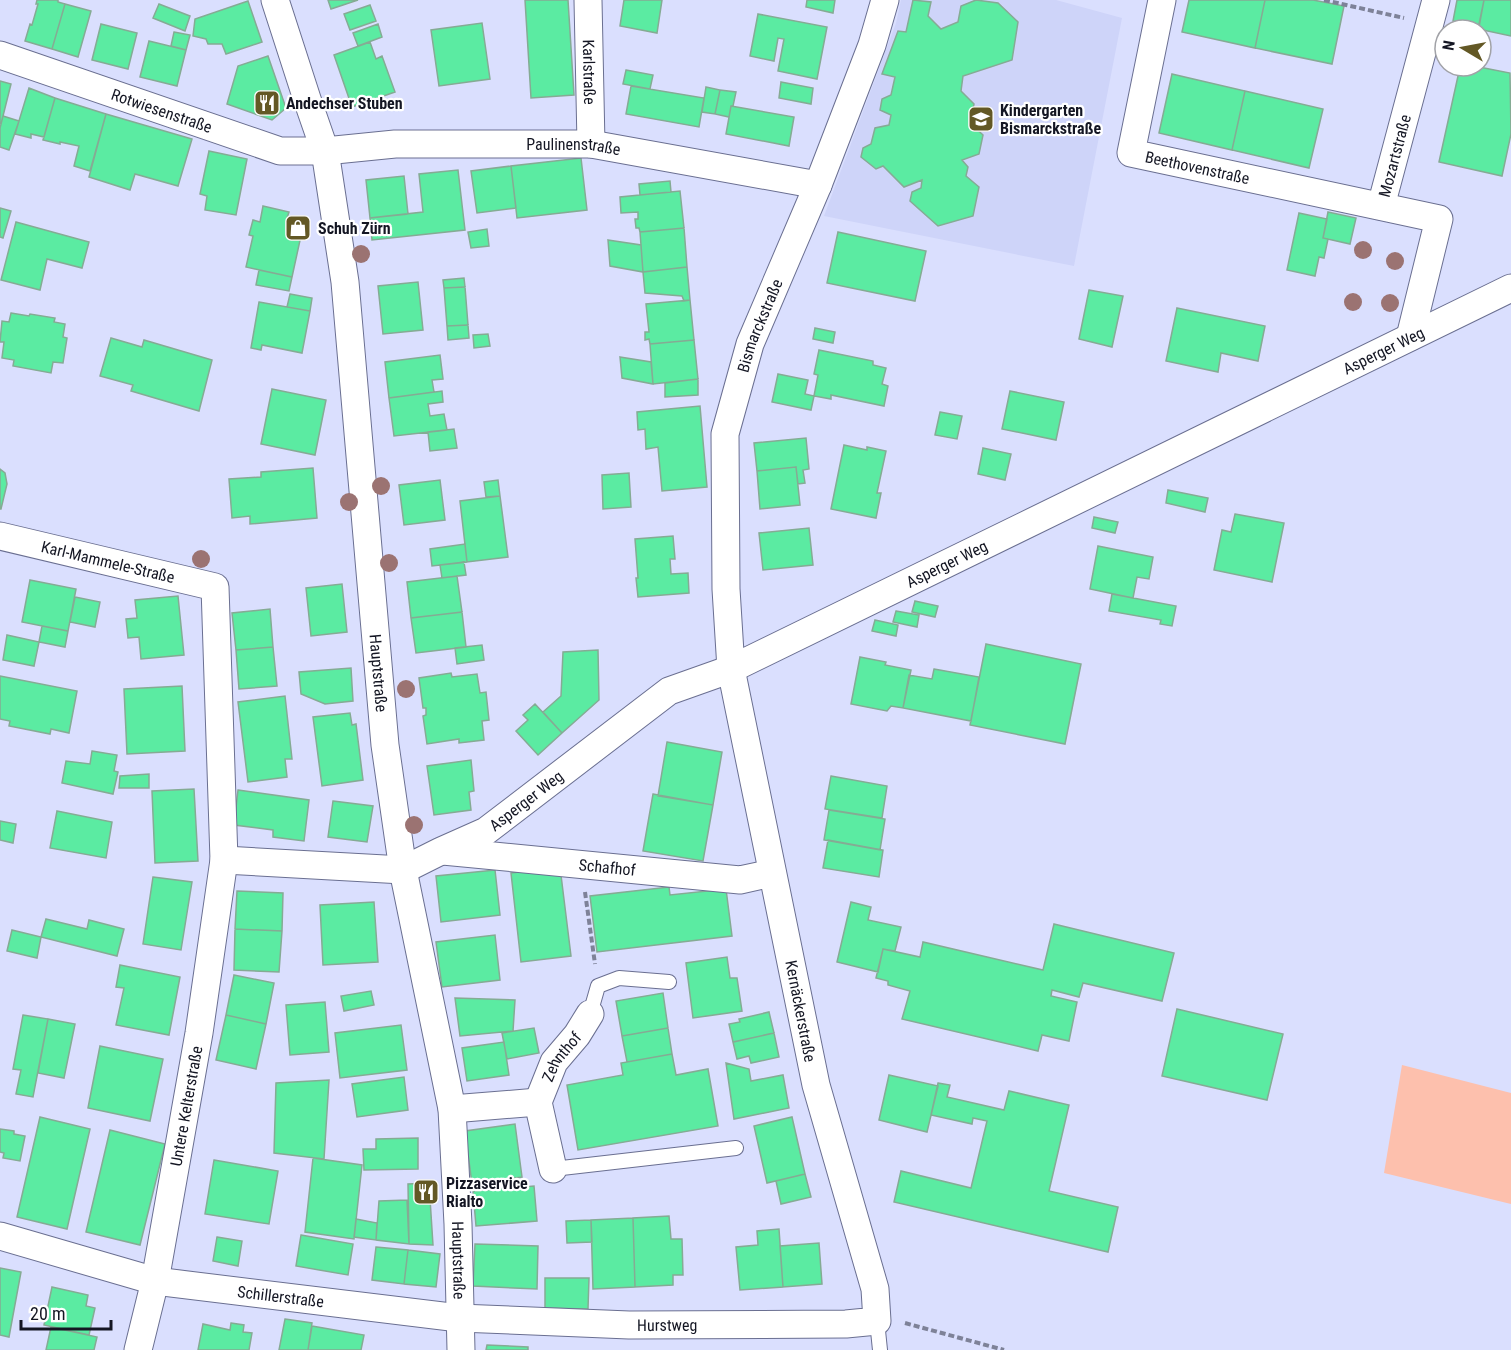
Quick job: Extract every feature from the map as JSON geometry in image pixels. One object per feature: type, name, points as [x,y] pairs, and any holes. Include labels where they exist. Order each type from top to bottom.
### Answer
[{"type":"street","name":"Hauptstraße","points":[[275,0],[325,151],[345,282],[385,745],[404,870],[452,1109],[461,1350]]},
{"type":"street","name":"Karlstraße","points":[[588,0],[591,144]]},
{"type":"street","name":"Bismarckstraße","points":[[731,669],[726,589],[724,434],[750,344],[818,185],[872,45],[885,0]]},
{"type":"street","name":"Beethovenstraße","points":[[1162,0],[1131,153],[1381,206]]},
{"type":"street","name":"Mozartstraße","points":[[1410,337],[1439,219],[1381,206],[1433,12]]},
{"type":"street","name":"Rotwiesenstraße","points":[[0,55],[280,151],[325,151]]},
{"type":"street","name":"Paulinenstraße","points":[[325,151],[396,144],[591,144],[818,185]]},
{"type":"street","name":"Asperger Weg","points":[[404,870],[441,850],[486,831],[669,691],[731,669],[1511,288]]},
{"type":"street","name":"Karl-Mammele-Straße","points":[[0,536],[215,587]]},
{"type":"street","name":"Untere Kelterstraße","points":[[138,1350],[156,1281],[199,1033],[224,860],[215,587]]},
{"type":"street","name":"Kernäckerstraße","points":[[731,669],[816,1085],[875,1289],[877,1321]]},
{"type":"street","name":"Schafhof","points":[[441,850],[740,880],[772,873]]},
{"type":"street","points":[[224,860],[404,870]]},
{"type":"street","name":"Zehnthof","points":[[553,1169],[538,1102],[554,1062],[577,1035],[590,1014]]},
{"type":"street","name":"Zehnthof","points":[[452,1109],[538,1102]]},
{"type":"street","name":"Schillerstraße","points":[[0,1236],[156,1281],[459,1318]]},
{"type":"street","name":"Hurstweg","points":[[459,1318],[629,1325],[846,1324],[877,1321]]},
{"type":"lane","points":[[590,1014],[598,986],[619,978],[669,982]]},
{"type":"lane","points":[[553,1169],[736,1148]]},
{"type":"lane","name":"Kernäckerstraße","points":[[877,1321],[880,1350]]},
{"type":"path","points":[[1324,0],[1433,12]]},
{"type":"path","points":[[581,864],[598,986]]},
{"type":"path","points":[[877,1321],[896,1320],[1004,1350]]},
{"type":"shaded area","name":"Kindergarten Bismarckstraße","points":[[901,0],[1056,0],[1122,18],[1074,266],[824,216],[896,23]]},
{"type":"shaded area","points":[[1402,1065],[1511,1093],[1511,1204],[1384,1173]]},
{"type":"building","points":[[37,0],[58,0],[65,4],[52,49],[25,41],[30,24],[32,25]]},
{"type":"building","points":[[328,0],[358,0],[331,9]]},
{"type":"building","points":[[525,0],[568,0],[574,95],[531,98]]},
{"type":"building","points":[[624,0],[662,0],[657,33],[620,26]]},
{"type":"building","points":[[807,0],[835,0],[833,13],[806,7]]},
{"type":"building","points":[[913,0],[931,2],[928,16],[941,29],[958,22],[961,6],[976,0],[998,3],[1018,22],[1012,60],[963,76],[961,91],[974,104],[970,123],[983,135],[979,154],[962,160],[968,167],[966,176],[979,187],[973,216],[938,226],[910,201],[912,192],[921,188],[922,180],[904,187],[883,166],[876,169],[861,157],[863,148],[871,144],[875,128],[889,125],[891,115],[880,110],[882,99],[891,95],[895,77],[882,74],[898,31],[906,32]]},
{"type":"building","points":[[1189,0],[1265,0],[1255,48],[1182,32]]},
{"type":"building","points":[[1265,0],[1313,0],[1344,6],[1332,64],[1255,48]]},
{"type":"building","points":[[1457,0],[1484,0],[1481,18],[1454,18]]},
{"type":"building","points":[[1484,0],[1511,0],[1511,36],[1493,32],[1493,18],[1480,18]]},
{"type":"building","points":[[248,1],[262,42],[226,54],[222,44],[208,44],[206,39],[193,36],[195,19]]},
{"type":"building","points":[[65,4],[91,11],[78,57],[52,49]]},
{"type":"building","points":[[159,4],[190,16],[185,31],[153,18]]},
{"type":"building","points":[[370,5],[376,21],[350,30],[344,14]]},
{"type":"building","points":[[758,14],[827,27],[817,79],[778,71],[784,39],[778,38],[774,61],[750,56]]},
{"type":"building","points":[[482,23],[490,79],[439,86],[431,30]]},
{"type":"building","points":[[101,24],[137,33],[128,69],[92,60]]},
{"type":"building","points":[[378,24],[382,37],[358,46],[353,33]]},
{"type":"building","points":[[174,32],[190,35],[186,50],[171,46]]},
{"type":"building","points":[[149,41],[186,50],[177,86],[140,77]]},
{"type":"building","points":[[370,42],[376,59],[382,56],[395,92],[352,107],[334,55]]},
{"type":"building","points":[[268,56],[286,108],[272,120],[227,104],[238,66]]},
{"type":"building","points":[[626,70],[653,75],[650,89],[623,84]]},
{"type":"building","points":[[1493,70],[1510,73],[1511,134],[1502,176],[1439,162],[1458,78],[1493,78]]},
{"type":"building","points":[[1172,74],[1245,91],[1232,150],[1159,133]]},
{"type":"building","points":[[0,81],[11,84],[1,124],[0,123]]},
{"type":"building","points":[[781,82],[813,88],[811,104],[779,98]]},
{"type":"building","points":[[631,86],[704,98],[699,127],[626,114]]},
{"type":"building","points":[[706,87],[720,90],[715,114],[702,112]]},
{"type":"building","points":[[29,88],[55,98],[44,137],[31,134],[31,138],[15,134]]},
{"type":"building","points":[[720,90],[736,92],[729,117],[715,114]]},
{"type":"building","points":[[1245,91],[1323,109],[1309,168],[1232,150]]},
{"type":"building","points":[[55,98],[106,114],[90,171],[74,166],[79,146],[43,140]]},
{"type":"building","points":[[731,106],[794,117],[789,146],[726,134]]},
{"type":"building","points":[[106,114],[192,139],[178,186],[135,174],[130,190],[89,177]]},
{"type":"building","points":[[3,116],[19,121],[9,150],[0,147],[0,128]]},
{"type":"building","points":[[209,151],[247,159],[236,215],[205,210],[207,196],[200,194]]},
{"type":"building","points":[[581,158],[587,210],[517,218],[511,166]]},
{"type":"building","points":[[511,166],[516,208],[477,213],[471,171]]},
{"type":"building","points":[[458,170],[465,230],[372,240],[370,218],[423,212],[419,174]]},
{"type":"building","points":[[404,176],[408,214],[370,218],[366,180]]},
{"type":"building","points":[[670,181],[671,192],[640,195],[639,184]]},
{"type":"building","points":[[680,191],[684,228],[640,232],[639,228],[636,228],[635,219],[638,219],[638,212],[621,213],[620,197]]},
{"type":"building","points":[[263,206],[289,212],[287,218],[304,222],[292,277],[246,267],[253,236],[249,235],[253,220],[260,222]]},
{"type":"building","points":[[0,208],[11,211],[3,238],[0,237]]},
{"type":"building","points":[[1328,212],[1356,218],[1350,244],[1323,238]]},
{"type":"building","points":[[1299,213],[1327,219],[1323,238],[1328,239],[1324,258],[1319,257],[1315,276],[1287,270]]},
{"type":"building","points":[[16,222],[89,242],[82,268],[47,259],[40,290],[1,280]]},
{"type":"building","points":[[684,228],[687,267],[643,272],[640,232]]},
{"type":"building","points":[[487,229],[489,246],[471,248],[468,232]]},
{"type":"building","points":[[838,232],[926,251],[915,301],[827,283]]},
{"type":"building","points":[[608,240],[641,245],[643,272],[610,266]]},
{"type":"building","points":[[687,267],[690,300],[684,301],[682,296],[645,293],[643,272]]},
{"type":"building","points":[[259,270],[292,277],[289,291],[256,285]]},
{"type":"building","points":[[464,278],[465,287],[444,288],[443,280]]},
{"type":"building","points":[[418,282],[423,330],[383,334],[378,286]]},
{"type":"building","points":[[465,287],[468,325],[447,326],[444,288]]},
{"type":"building","points":[[1089,290],[1123,296],[1112,347],[1079,339]]},
{"type":"building","points":[[290,294],[312,298],[310,311],[287,307]]},
{"type":"building","points":[[690,300],[694,340],[650,344],[649,339],[645,340],[645,332],[649,332],[646,304]]},
{"type":"building","points":[[259,302],[310,311],[302,353],[262,345],[261,350],[251,348]]},
{"type":"building","points":[[1177,308],[1265,326],[1258,361],[1221,353],[1218,372],[1166,361]]},
{"type":"building","points":[[11,313],[55,318],[54,322],[65,324],[63,337],[67,338],[63,363],[53,362],[51,373],[13,366],[14,360],[2,358],[4,342],[0,342],[2,321],[9,322]]},
{"type":"building","points":[[468,325],[469,338],[448,340],[447,326]]},
{"type":"building","points":[[815,328],[835,332],[833,343],[813,339]]},
{"type":"building","points":[[488,334],[490,346],[474,348],[473,335]]},
{"type":"building","points":[[111,338],[142,347],[144,340],[212,360],[199,411],[131,391],[133,385],[100,376]]},
{"type":"building","points":[[694,340],[698,379],[653,384],[650,344]]},
{"type":"building","points":[[819,350],[873,361],[873,365],[886,368],[882,384],[888,386],[884,406],[831,395],[831,399],[814,396],[818,375],[814,374]]},
{"type":"building","points":[[440,355],[443,379],[432,380],[434,392],[389,398],[385,362]]},
{"type":"building","points":[[620,357],[651,362],[653,384],[622,378]]},
{"type":"building","points":[[778,374],[808,380],[805,394],[814,396],[811,410],[772,402]]},
{"type":"building","points":[[698,379],[698,395],[665,397],[665,383]]},
{"type":"building","points":[[272,389],[326,400],[315,455],[261,444]]},
{"type":"building","points":[[442,391],[443,402],[428,404],[430,416],[444,414],[447,430],[394,436],[389,398]]},
{"type":"building","points":[[1010,391],[1064,402],[1056,440],[1002,429]]},
{"type":"building","points":[[700,406],[707,487],[662,491],[658,447],[646,449],[645,429],[638,430],[637,412]]},
{"type":"building","points":[[940,412],[962,416],[957,439],[935,435]]},
{"type":"building","points":[[454,429],[457,448],[430,451],[428,432]]},
{"type":"building","points":[[806,438],[809,469],[803,470],[805,483],[798,484],[796,467],[757,471],[754,443]]},
{"type":"building","points":[[844,445],[886,451],[877,493],[881,493],[876,518],[831,509]]},
{"type":"building","points":[[983,448],[1011,454],[1005,480],[978,474]]},
{"type":"building","points":[[796,467],[800,505],[760,509],[757,471]]},
{"type":"building","points":[[313,468],[317,518],[250,524],[250,516],[232,518],[229,479],[261,477],[261,472]]},
{"type":"building","points":[[0,469],[5,473],[7,484],[1,509],[0,509]]},
{"type":"building","points":[[629,473],[631,507],[603,509],[602,475]]},
{"type":"building","points":[[440,480],[445,520],[404,525],[399,485]]},
{"type":"building","points":[[498,480],[500,496],[486,497],[484,482]]},
{"type":"building","points":[[1168,490],[1208,498],[1205,512],[1166,503]]},
{"type":"building","points":[[500,496],[508,557],[467,562],[460,501]]},
{"type":"building","points":[[1235,514],[1284,523],[1272,582],[1214,570],[1222,530],[1231,532]]},
{"type":"building","points":[[1094,517],[1118,522],[1115,533],[1092,528]]},
{"type":"building","points":[[809,528],[813,565],[763,570],[759,533]]},
{"type":"building","points":[[673,536],[675,559],[670,559],[671,574],[688,573],[689,593],[638,597],[635,539]]},
{"type":"building","points":[[465,544],[467,562],[432,566],[430,549]]},
{"type":"building","points":[[1098,546],[1153,557],[1149,579],[1137,577],[1133,598],[1090,589]]},
{"type":"building","points":[[464,562],[466,575],[442,578],[440,565]]},
{"type":"building","points":[[457,576],[462,612],[411,618],[407,582]]},
{"type":"building","points":[[30,580],[76,589],[68,631],[22,622]]},
{"type":"building","points":[[342,584],[347,632],[311,636],[306,588]]},
{"type":"building","points":[[1112,594],[1176,606],[1172,626],[1160,624],[1161,620],[1109,611]]},
{"type":"building","points":[[178,596],[184,655],[141,659],[139,637],[128,638],[126,619],[137,618],[135,600]]},
{"type":"building","points":[[75,597],[100,602],[95,627],[70,622]]},
{"type":"building","points":[[915,601],[938,606],[935,617],[912,612]]},
{"type":"building","points":[[270,609],[273,647],[236,650],[232,613]]},
{"type":"building","points":[[896,611],[919,615],[917,627],[893,622]]},
{"type":"building","points":[[462,612],[466,647],[416,653],[411,618]]},
{"type":"building","points":[[875,620],[898,625],[896,636],[872,631]]},
{"type":"building","points":[[42,626],[68,631],[65,647],[39,642]]},
{"type":"building","points":[[7,635],[39,642],[34,666],[3,660]]},
{"type":"building","points":[[986,644],[1081,664],[1065,744],[970,725]]},
{"type":"building","points":[[482,645],[484,660],[457,664],[455,648]]},
{"type":"building","points":[[273,647],[277,686],[239,689],[236,650]]},
{"type":"building","points":[[598,650],[599,700],[562,733],[543,712],[561,696],[563,652]]},
{"type":"building","points":[[860,657],[911,670],[903,708],[891,706],[887,711],[851,704]]},
{"type":"building","points":[[351,668],[353,701],[325,704],[301,694],[299,672]]},
{"type":"building","points":[[934,669],[979,677],[971,721],[903,708],[909,675],[932,679]]},
{"type":"building","points":[[451,673],[452,677],[477,674],[480,693],[486,692],[489,720],[482,721],[484,740],[459,743],[459,739],[427,744],[423,716],[426,715],[426,708],[423,708],[419,678]]},
{"type":"building","points":[[0,676],[77,691],[69,733],[51,729],[50,734],[9,726],[10,721],[0,719]]},
{"type":"building","points":[[182,686],[185,751],[127,754],[124,689]]},
{"type":"building","points":[[285,696],[292,759],[285,759],[287,777],[248,782],[238,702]]},
{"type":"building","points":[[535,704],[562,733],[538,755],[516,731],[528,720],[523,715]]},
{"type":"building","points":[[350,713],[352,725],[356,724],[363,780],[322,786],[313,717]]},
{"type":"building","points":[[667,742],[722,752],[713,805],[658,796]]},
{"type":"building","points":[[92,751],[117,755],[114,771],[118,772],[113,794],[62,783],[66,761],[90,764]]},
{"type":"building","points":[[471,760],[474,791],[469,792],[471,810],[434,815],[427,766]]},
{"type":"building","points":[[149,774],[149,788],[119,788],[120,776]]},
{"type":"building","points":[[831,776],[887,786],[882,818],[825,809]]},
{"type":"building","points":[[194,789],[198,861],[155,863],[152,791]]},
{"type":"building","points":[[238,790],[309,800],[304,841],[273,837],[273,830],[234,825]]},
{"type":"building","points":[[653,794],[713,805],[703,861],[643,851]]},
{"type":"building","points":[[333,801],[373,806],[367,842],[328,837]]},
{"type":"building","points":[[829,810],[885,819],[880,850],[824,840]]},
{"type":"building","points":[[57,811],[112,822],[106,858],[50,848]]},
{"type":"building","points":[[0,821],[16,824],[13,843],[0,840]]},
{"type":"building","points":[[828,840],[883,850],[879,877],[823,868]]},
{"type":"building","points":[[560,867],[571,956],[521,962],[511,873]]},
{"type":"building","points":[[495,870],[500,915],[441,922],[436,876]]},
{"type":"building","points":[[153,877],[192,882],[181,950],[143,944]]},
{"type":"building","points":[[669,887],[670,895],[726,889],[732,936],[597,952],[590,896]]},
{"type":"building","points":[[237,891],[283,893],[282,931],[235,929]]},
{"type":"building","points":[[374,902],[378,962],[323,965],[320,905]]},
{"type":"building","points":[[851,902],[871,907],[868,920],[901,927],[895,951],[883,949],[878,972],[837,962]]},
{"type":"building","points":[[46,919],[87,929],[89,920],[124,929],[117,956],[41,937]]},
{"type":"building","points":[[1054,924],[1174,953],[1162,1001],[1083,983],[1079,997],[1052,990],[1051,996],[1077,1002],[1069,1041],[1042,1035],[1038,1051],[902,1019],[910,991],[888,985],[888,981],[876,978],[883,949],[920,957],[923,942],[1043,970]]},
{"type":"building","points":[[235,929],[282,931],[279,972],[234,970]]},
{"type":"building","points":[[12,930],[41,937],[37,958],[7,951]]},
{"type":"building","points":[[495,935],[500,980],[442,987],[436,942]]},
{"type":"building","points":[[727,957],[730,978],[737,978],[742,1011],[693,1018],[686,963]]},
{"type":"building","points":[[120,965],[180,977],[169,1035],[116,1025],[124,988],[116,987]]},
{"type":"building","points":[[234,975],[274,983],[266,1024],[226,1015]]},
{"type":"building","points":[[371,991],[374,1005],[344,1011],[341,996]]},
{"type":"building","points":[[663,993],[668,1028],[622,1036],[616,1001]]},
{"type":"building","points":[[455,998],[515,1000],[513,1031],[460,1036]]},
{"type":"building","points":[[325,1002],[329,1052],[290,1055],[286,1005]]},
{"type":"building","points":[[1177,1009],[1283,1034],[1267,1100],[1162,1076]]},
{"type":"building","points":[[769,1012],[774,1033],[733,1042],[729,1024],[740,1022],[739,1019]]},
{"type":"building","points":[[23,1015],[48,1019],[33,1097],[16,1094],[21,1070],[13,1069]]},
{"type":"building","points":[[226,1015],[266,1024],[256,1069],[216,1060]]},
{"type":"building","points":[[48,1019],[75,1024],[64,1078],[38,1073]]},
{"type":"building","points":[[401,1025],[407,1070],[340,1078],[335,1033]]},
{"type":"building","points":[[534,1028],[539,1053],[507,1059],[502,1033]]},
{"type":"building","points":[[668,1028],[672,1054],[627,1062],[622,1036]]},
{"type":"building","points":[[774,1033],[779,1057],[751,1063],[749,1056],[737,1059],[733,1042]]},
{"type":"building","points":[[504,1042],[509,1075],[467,1081],[462,1048]]},
{"type":"building","points":[[100,1046],[163,1059],[150,1121],[88,1108]]},
{"type":"building","points":[[672,1054],[676,1075],[708,1069],[718,1126],[578,1150],[567,1085],[623,1075],[621,1063]]},
{"type":"building","points":[[726,1063],[749,1069],[751,1081],[783,1075],[789,1108],[734,1119]]},
{"type":"building","points":[[889,1075],[938,1086],[927,1132],[879,1120]]},
{"type":"building","points":[[404,1077],[408,1110],[357,1117],[352,1084]]},
{"type":"building","points":[[329,1080],[324,1159],[274,1153],[276,1083]]},
{"type":"building","points":[[938,1083],[950,1085],[947,1097],[1004,1110],[1009,1091],[1069,1105],[1049,1191],[1118,1207],[1108,1252],[894,1202],[901,1171],[971,1188],[987,1121],[973,1118],[972,1124],[931,1115]]},
{"type":"building","points":[[40,1117],[90,1129],[67,1229],[17,1217]]},
{"type":"building","points":[[792,1117],[805,1174],[767,1183],[754,1126]]},
{"type":"building","points":[[515,1124],[522,1177],[472,1184],[465,1131]]},
{"type":"building","points":[[0,1129],[14,1131],[14,1134],[25,1136],[20,1161],[3,1158],[4,1153],[0,1152]]},
{"type":"building","points":[[110,1130],[165,1144],[140,1245],[86,1232]]},
{"type":"building","points":[[418,1138],[418,1169],[364,1170],[363,1149],[376,1149],[376,1139]]},
{"type":"building","points":[[313,1158],[362,1165],[354,1239],[305,1232]]},
{"type":"building","points":[[214,1160],[278,1171],[269,1224],[205,1214]]},
{"type":"building","points":[[805,1174],[811,1197],[781,1204],[776,1181]]},
{"type":"building","points":[[429,1183],[433,1245],[409,1244],[408,1184]]},
{"type":"building","points":[[534,1186],[537,1221],[476,1226],[473,1191]]},
{"type":"building","points":[[407,1200],[409,1244],[376,1240],[379,1201]]},
{"type":"building","points":[[669,1216],[671,1239],[682,1239],[683,1275],[673,1275],[673,1285],[635,1287],[633,1218]]},
{"type":"building","points":[[633,1218],[635,1287],[593,1289],[591,1220]]},
{"type":"building","points":[[356,1219],[377,1223],[376,1240],[354,1237]]},
{"type":"building","points":[[591,1220],[592,1242],[567,1243],[566,1221]]},
{"type":"building","points":[[779,1229],[783,1287],[740,1290],[736,1247],[758,1245],[757,1231]]},
{"type":"building","points":[[301,1235],[353,1244],[348,1275],[296,1266]]},
{"type":"building","points":[[217,1237],[242,1241],[238,1266],[213,1261]]},
{"type":"building","points":[[819,1243],[822,1284],[783,1287],[780,1246]]},
{"type":"building","points":[[475,1244],[538,1246],[537,1289],[473,1286]]},
{"type":"building","points":[[376,1247],[408,1250],[404,1284],[372,1280]]},
{"type":"building","points":[[408,1250],[440,1254],[436,1287],[404,1284]]},
{"type":"building","points":[[0,1268],[21,1272],[9,1337],[0,1335]]},
{"type":"building","points":[[545,1278],[589,1278],[588,1309],[545,1308]]},
{"type":"building","points":[[52,1287],[88,1295],[86,1306],[95,1308],[89,1335],[44,1325]]},
{"type":"building","points":[[285,1319],[312,1323],[308,1350],[279,1350]]},
{"type":"building","points":[[231,1323],[244,1325],[243,1332],[252,1333],[249,1350],[198,1350],[203,1324],[230,1330]]},
{"type":"building","points":[[312,1326],[364,1335],[361,1350],[308,1350]]},
{"type":"building","points":[[51,1327],[97,1337],[94,1350],[46,1350]]},
{"type":"building","points":[[487,1345],[528,1347],[528,1350],[486,1350]]},
{"type":"place","name":"Andechser Stuben","points":[[267,103]]},
{"type":"place","name":"Kindergarten Bismarckstraße","points":[[981,119]]},
{"type":"place","name":"Schuh Zürn","points":[[298,228]]},
{"type":"place","name":"Pizzaservice Rialto","points":[[426,1192]]}]
